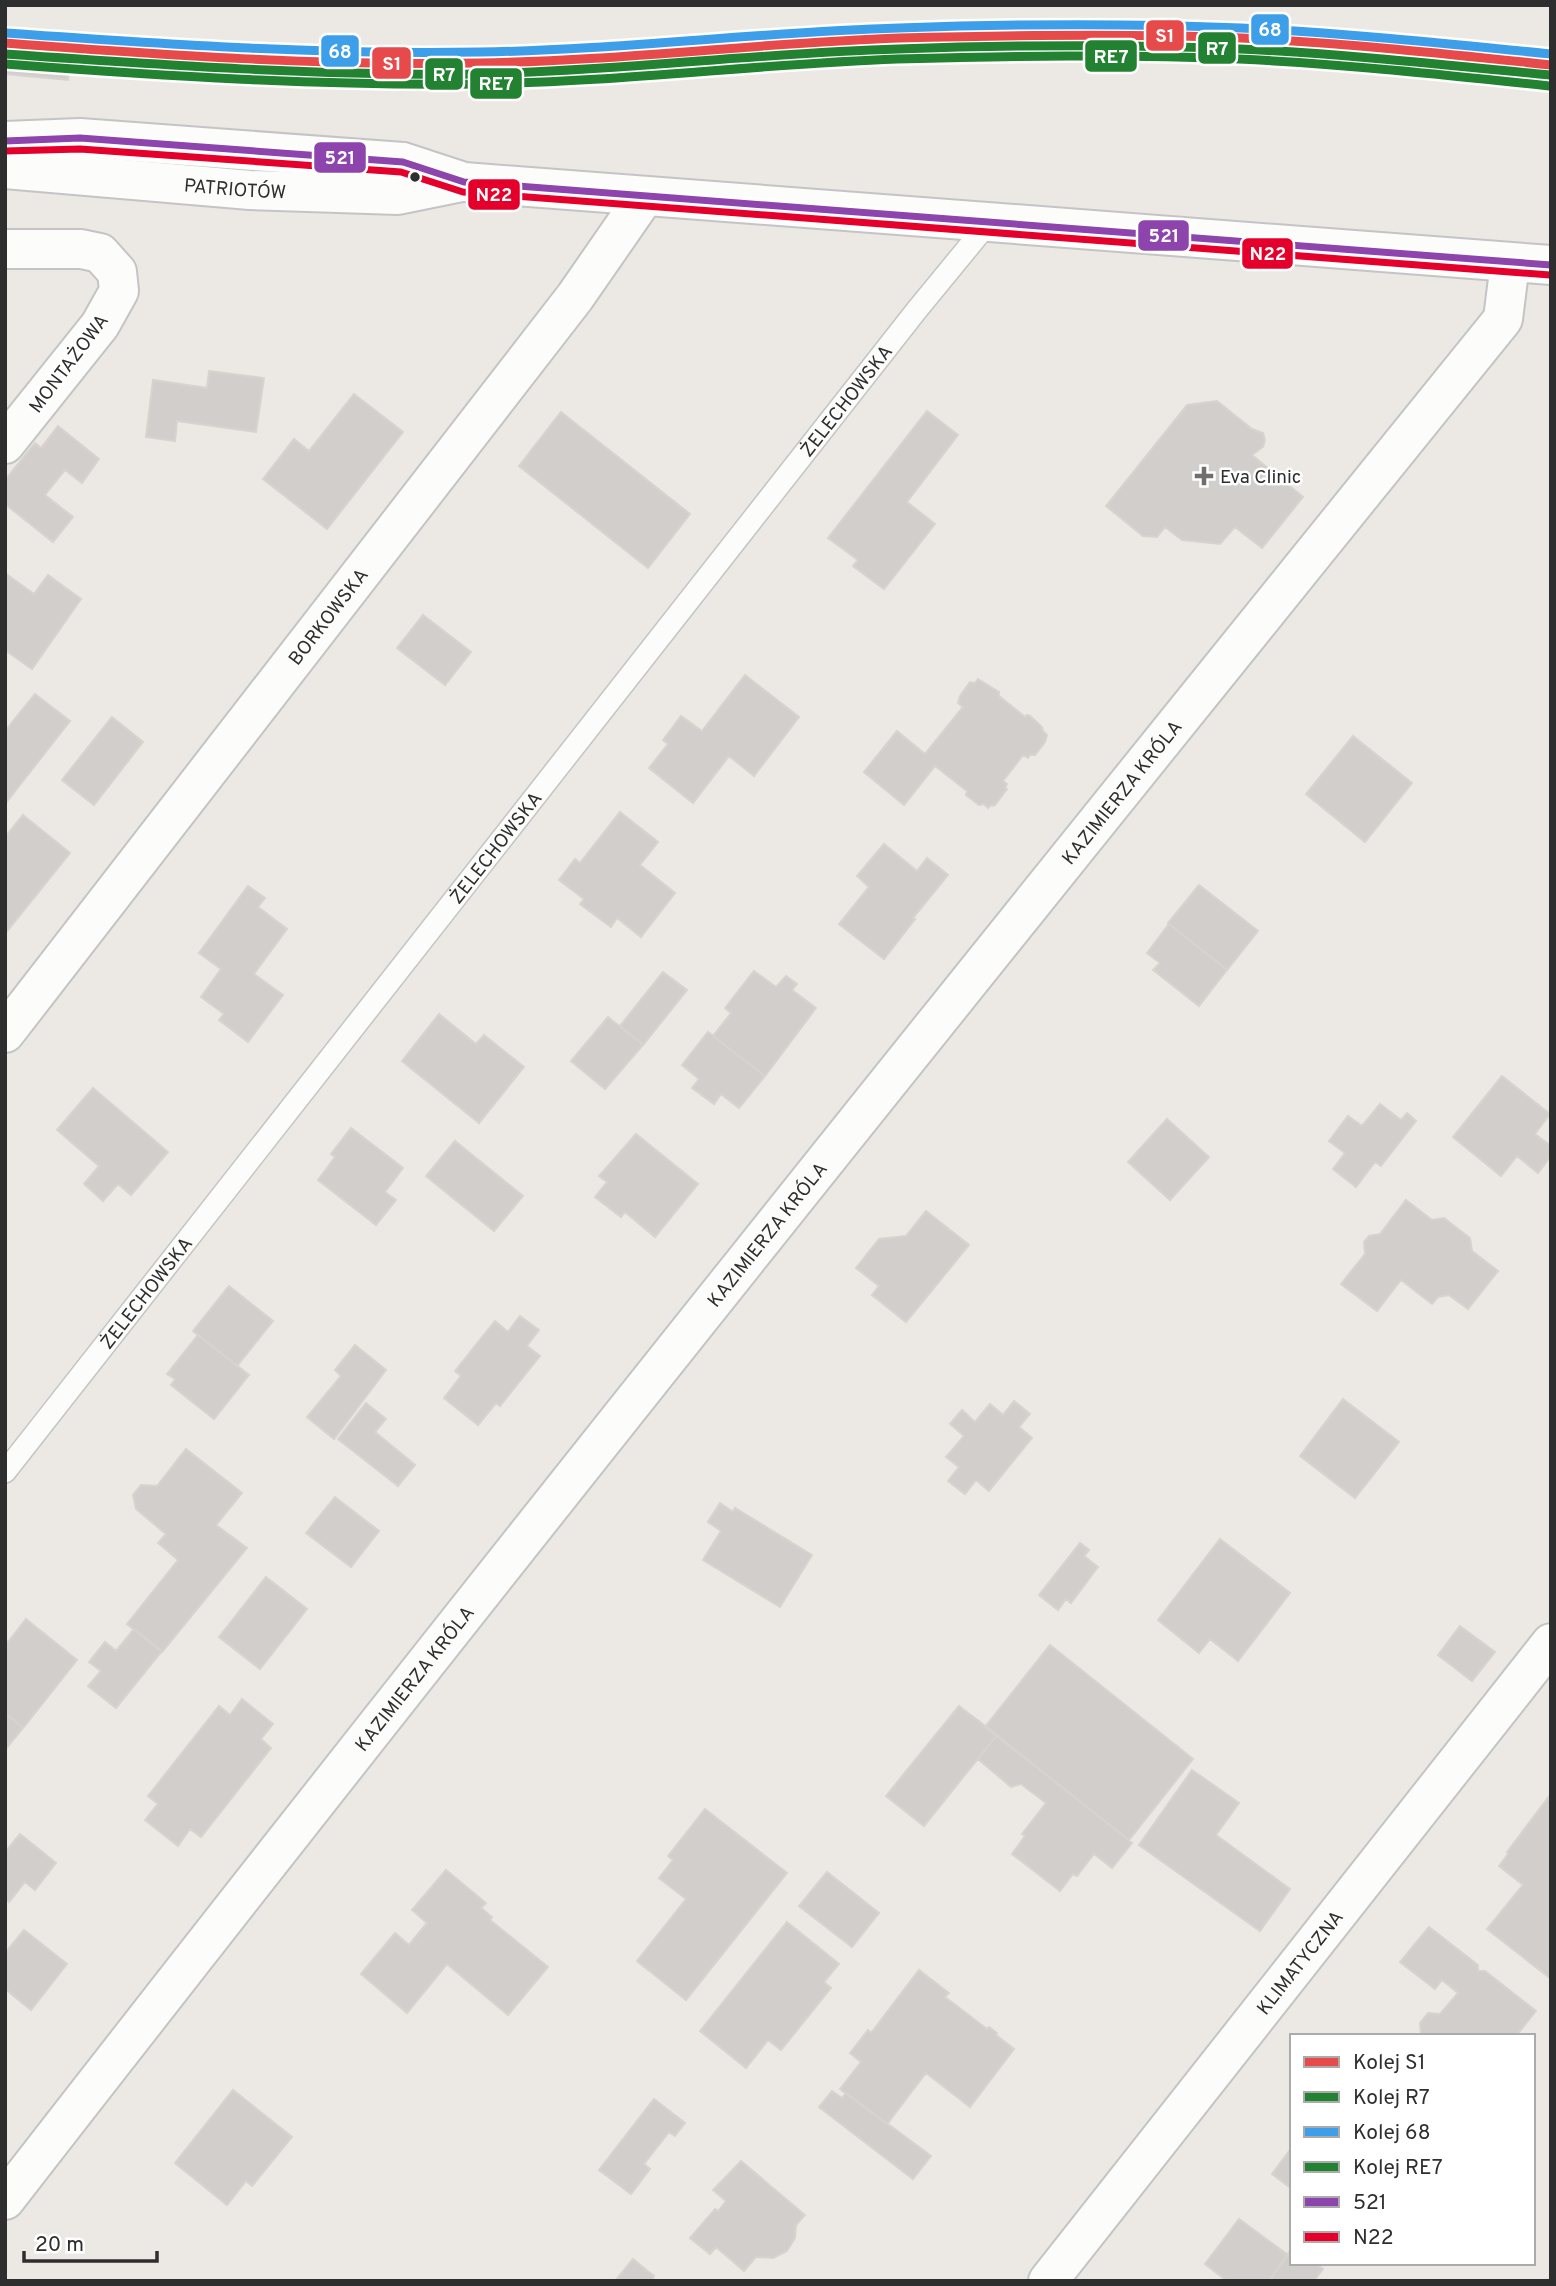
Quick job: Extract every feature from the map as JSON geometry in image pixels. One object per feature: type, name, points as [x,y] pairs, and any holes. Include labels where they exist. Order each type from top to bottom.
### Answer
[{"type":"street","name":"PATRIOTÓW","points":[[5,141],[80,138],[403,162],[464,181],[1551,265]]},
{"type":"street","name":"PATRIOTÓW","points":[[5,169],[250,190],[384,195],[398,195],[464,181]]},
{"type":"street","name":"BORKOWSKA","points":[[5,1033],[566,309],[645,196]]},
{"type":"street","name":"MONTAŻOWA","points":[[5,250],[81,249],[100,253],[117,272],[118,291],[100,325],[5,444]]},
{"type":"street","name":"KAZIMIERZA KRÓLA","points":[[5,2200],[272,1857],[759,1241],[1503,319],[1510,263]]},
{"type":"street","name":"KLIMATYCZNA","points":[[1048,2281],[1551,1643]]},
{"type":"lane","name":"ŻELECHOWSKA","points":[[5,1472],[916,311],[989,222]]},
{"type":"building","points":[[5,51],[70,56],[68,80],[5,74]]},
{"type":"building","points":[[209,371],[264,378],[256,432],[177,421],[175,441],[146,437],[153,380],[207,388]]},
{"type":"building","points":[[354,394],[403,432],[327,529],[263,479],[294,439],[309,451]]},
{"type":"building","name":"Eva Clinic","points":[[1217,401],[1252,429],[1263,433],[1263,447],[1252,455],[1303,497],[1262,548],[1235,527],[1220,544],[1182,540],[1165,527],[1157,537],[1143,536],[1106,506],[1187,405]]},
{"type":"building","points":[[927,411],[958,435],[907,502],[935,524],[884,589],[853,566],[858,560],[828,538]]},
{"type":"building","points":[[561,412],[690,514],[648,568],[519,466]]},
{"type":"building","points":[[58,426],[99,459],[82,483],[65,470],[45,495],[73,517],[53,542],[5,504],[5,480],[35,443],[41,448]]},
{"type":"building","points":[[5,573],[34,594],[48,575],[81,599],[32,669],[5,650]]},
{"type":"building","points":[[423,615],[471,652],[445,685],[397,648]]},
{"type":"building","points":[[745,675],[799,717],[754,776],[729,756],[693,803],[649,768],[668,744],[663,740],[681,716],[702,731]]},
{"type":"building","points":[[978,679],[999,692],[999,696],[1025,717],[1030,716],[1047,735],[1035,755],[1028,758],[1023,755],[1003,781],[1007,784],[1007,789],[995,805],[988,808],[984,804],[979,805],[966,795],[967,791],[935,766],[904,805],[864,772],[897,731],[925,754],[963,707],[958,703],[960,696],[970,682],[975,683]]},
{"type":"building","points":[[35,694],[70,721],[5,804],[5,731]]},
{"type":"building","points":[[112,717],[143,742],[94,805],[62,780]]},
{"type":"building","points":[[1353,736],[1412,783],[1365,842],[1306,794]]},
{"type":"building","points":[[620,812],[658,842],[640,865],[675,893],[641,937],[617,918],[611,927],[580,904],[584,899],[559,880],[575,859],[580,863]]},
{"type":"building","points":[[23,815],[70,853],[5,934],[5,837]]},
{"type":"building","points":[[884,844],[917,871],[927,858],[948,875],[884,959],[839,924],[869,887],[857,876]]},
{"type":"building","points":[[1199,885],[1258,931],[1227,970],[1168,923]]},
{"type":"building","points":[[248,886],[265,898],[258,907],[287,929],[254,974],[283,995],[248,1042],[219,1020],[224,1014],[201,997],[221,969],[199,953]]},
{"type":"building","points":[[1169,924],[1227,970],[1199,1006],[1153,970],[1160,963],[1147,953]]},
{"type":"building","points":[[754,971],[776,987],[786,976],[797,984],[792,990],[816,1008],[765,1076],[713,1036],[731,1013],[725,1008]]},
{"type":"building","points":[[663,972],[687,990],[643,1045],[620,1026]]},
{"type":"building","points":[[439,1014],[476,1044],[484,1035],[524,1067],[479,1123],[402,1061]]},
{"type":"building","points":[[608,1017],[643,1045],[605,1089],[571,1061]]},
{"type":"building","points":[[708,1032],[765,1076],[739,1108],[721,1094],[714,1104],[692,1088],[699,1079],[682,1065]]},
{"type":"building","points":[[1502,1076],[1550,1114],[1535,1134],[1551,1146],[1551,1156],[1538,1173],[1517,1156],[1501,1176],[1453,1137]]},
{"type":"building","points":[[93,1088],[168,1152],[131,1195],[118,1184],[103,1201],[84,1184],[99,1166],[57,1130]]},
{"type":"building","points":[[1380,1104],[1401,1120],[1407,1113],[1416,1121],[1381,1166],[1375,1162],[1356,1187],[1333,1169],[1345,1153],[1329,1141],[1348,1116],[1362,1126]]},
{"type":"building","points":[[1167,1119],[1209,1157],[1170,1200],[1128,1162]]},
{"type":"building","points":[[351,1128],[403,1168],[385,1192],[396,1200],[376,1225],[318,1180],[335,1157],[331,1154]]},
{"type":"building","points":[[636,1134],[698,1184],[655,1237],[625,1212],[621,1217],[595,1197],[607,1182],[599,1176]]},
{"type":"building","points":[[455,1141],[523,1196],[494,1231],[426,1176]]},
{"type":"building","points":[[1406,1200],[1432,1220],[1444,1218],[1470,1238],[1472,1251],[1498,1271],[1468,1309],[1449,1295],[1438,1297],[1432,1304],[1401,1280],[1377,1311],[1341,1284],[1365,1254],[1364,1242],[1369,1236],[1380,1234]]},
{"type":"building","points":[[926,1211],[969,1245],[906,1322],[872,1295],[879,1286],[856,1268],[879,1239],[906,1236]]},
{"type":"building","points":[[229,1286],[273,1321],[237,1366],[193,1331]]},
{"type":"building","points":[[520,1316],[539,1330],[527,1346],[540,1356],[500,1406],[496,1403],[478,1425],[444,1398],[461,1376],[455,1371],[495,1321],[508,1332]]},
{"type":"building","points":[[198,1335],[249,1375],[214,1419],[171,1385],[175,1379],[167,1374]]},
{"type":"building","points":[[355,1345],[386,1370],[334,1439],[307,1417],[341,1376],[335,1370]]},
{"type":"building","points":[[1343,1399],[1399,1442],[1355,1498],[1300,1456]]},
{"type":"building","points":[[1014,1401],[1030,1414],[1019,1427],[1032,1438],[989,1491],[976,1480],[965,1494],[948,1481],[959,1467],[946,1457],[964,1436],[950,1424],[962,1410],[975,1422],[990,1404],[1003,1415]]},
{"type":"building","points":[[366,1403],[386,1419],[375,1432],[415,1465],[398,1486],[338,1439]]},
{"type":"building","points":[[186,1449],[242,1493],[216,1525],[247,1548],[162,1652],[127,1624],[178,1560],[158,1543],[166,1534],[136,1509],[133,1495],[141,1485],[157,1486]]},
{"type":"building","points":[[335,1497],[379,1531],[351,1567],[306,1533]]},
{"type":"building","points":[[720,1503],[733,1512],[735,1508],[812,1555],[780,1607],[703,1560],[721,1531],[708,1522]]},
{"type":"building","points":[[1220,1539],[1290,1593],[1238,1661],[1210,1639],[1199,1653],[1158,1620]]},
{"type":"building","points":[[1080,1543],[1089,1550],[1084,1556],[1098,1567],[1071,1603],[1066,1599],[1058,1610],[1039,1595]]},
{"type":"building","points":[[266,1577],[307,1609],[260,1669],[219,1637]]},
{"type":"building","points":[[26,1619],[77,1660],[23,1728],[5,1713],[5,1640],[8,1642]]},
{"type":"building","points":[[1460,1626],[1495,1652],[1472,1681],[1438,1655]]},
{"type":"building","points":[[134,1629],[162,1651],[116,1708],[88,1686],[101,1671],[89,1662],[105,1642],[116,1651]]},
{"type":"building","points":[[1050,1645],[1193,1759],[1129,1840],[985,1727]]},
{"type":"building","points":[[242,1699],[273,1724],[261,1739],[271,1748],[201,1837],[190,1829],[178,1846],[145,1820],[158,1804],[148,1796],[219,1706],[230,1715]]},
{"type":"building","points":[[959,1706],[997,1735],[924,1826],[886,1796]]},
{"type":"building","points":[[5,1713],[23,1728],[5,1750]]},
{"type":"building","points":[[997,1735],[1132,1843],[1112,1868],[1094,1854],[1077,1876],[1073,1874],[1060,1891],[1012,1854],[1025,1836],[1022,1834],[1046,1803],[1021,1784],[1011,1787],[978,1759]]},
{"type":"building","points":[[1192,1770],[1239,1803],[1216,1835],[1290,1889],[1260,1931],[1139,1845]]},
{"type":"building","points":[[1550,1795],[1551,1979],[1487,1929],[1523,1885],[1499,1866]]},
{"type":"building","points":[[705,1809],[787,1873],[686,2000],[637,1961],[686,1899],[659,1878],[673,1860],[668,1856]]},
{"type":"building","points":[[20,1834],[56,1863],[35,1890],[25,1882],[9,1902],[5,1899],[5,1852]]},
{"type":"building","points":[[446,1870],[486,1903],[481,1908],[492,1917],[490,1920],[548,1967],[508,2015],[447,1964],[407,2013],[361,1974],[395,1933],[409,1945],[427,1923],[412,1910]]},
{"type":"building","points":[[827,1872],[879,1913],[852,1947],[799,1906]]},
{"type":"building","points":[[787,1922],[839,1964],[824,1982],[831,1988],[781,2050],[768,2040],[746,2068],[700,2031]]},
{"type":"building","points":[[1429,1927],[1478,1965],[1478,1971],[1485,1971],[1536,2011],[1518,2034],[1421,2034],[1420,2023],[1428,2013],[1440,2014],[1458,1993],[1442,1980],[1435,1989],[1400,1962]]},
{"type":"building","points":[[24,1930],[67,1964],[31,2010],[5,1989],[5,1953]]},
{"type":"building","points":[[919,1970],[949,1993],[945,1997],[987,2029],[989,2027],[997,2033],[996,2035],[1014,2049],[970,2107],[926,2073],[887,2124],[840,2089],[861,2062],[850,2053],[868,2030],[871,2033]]},
{"type":"building","points":[[233,2090],[292,2137],[252,2186],[246,2181],[227,2205],[175,2163]]},
{"type":"building","points":[[832,2091],[842,2098],[846,2093],[931,2156],[913,2179],[819,2107]]},
{"type":"building","points":[[654,2099],[685,2123],[675,2136],[669,2132],[644,2164],[650,2169],[631,2194],[599,2170]]},
{"type":"building","points":[[1290,2150],[1290,2188],[1272,2174]]},
{"type":"building","points":[[741,2161],[805,2215],[796,2225],[795,2238],[787,2251],[773,2258],[756,2257],[744,2271],[716,2247],[710,2254],[690,2238],[715,2209],[718,2211],[726,2201],[713,2190]]},
{"type":"building","points":[[1239,2219],[1288,2255],[1269,2281],[1227,2281],[1205,2264]]},
{"type":"building","points":[[1290,2251],[1290,2265],[1318,2265],[1323,2269],[1314,2281],[1269,2281]]},
{"type":"building","points":[[633,2259],[654,2276],[652,2281],[615,2281]]},
{"type":"rail line","name":"68","points":[[6,33],[242,48],[480,52],[899,28],[1156,25],[1318,33],[1551,54]]},
{"type":"rail line","name":"S1","points":[[5,43],[242,59],[479,63],[584,59],[899,38],[1155,35],[1318,43],[1551,65]]},
{"type":"rail line","name":"R7","points":[[5,54],[301,71],[479,74],[846,51],[1154,46],[1318,54],[1550,75]]},
{"type":"rail line","name":"RE7","points":[[5,64],[242,79],[479,84],[583,80],[897,59],[1154,56],[1317,64],[1549,86]]},
{"type":"transit line","name":"521","points":[[5,141],[80,138],[403,162],[464,182],[1551,265]]},
{"type":"transit line","name":"N22","points":[[5,151],[80,149],[401,172],[463,192],[1550,275]]},
{"type":"place","name":"Eva Clinic","points":[[1204,476]]}]
